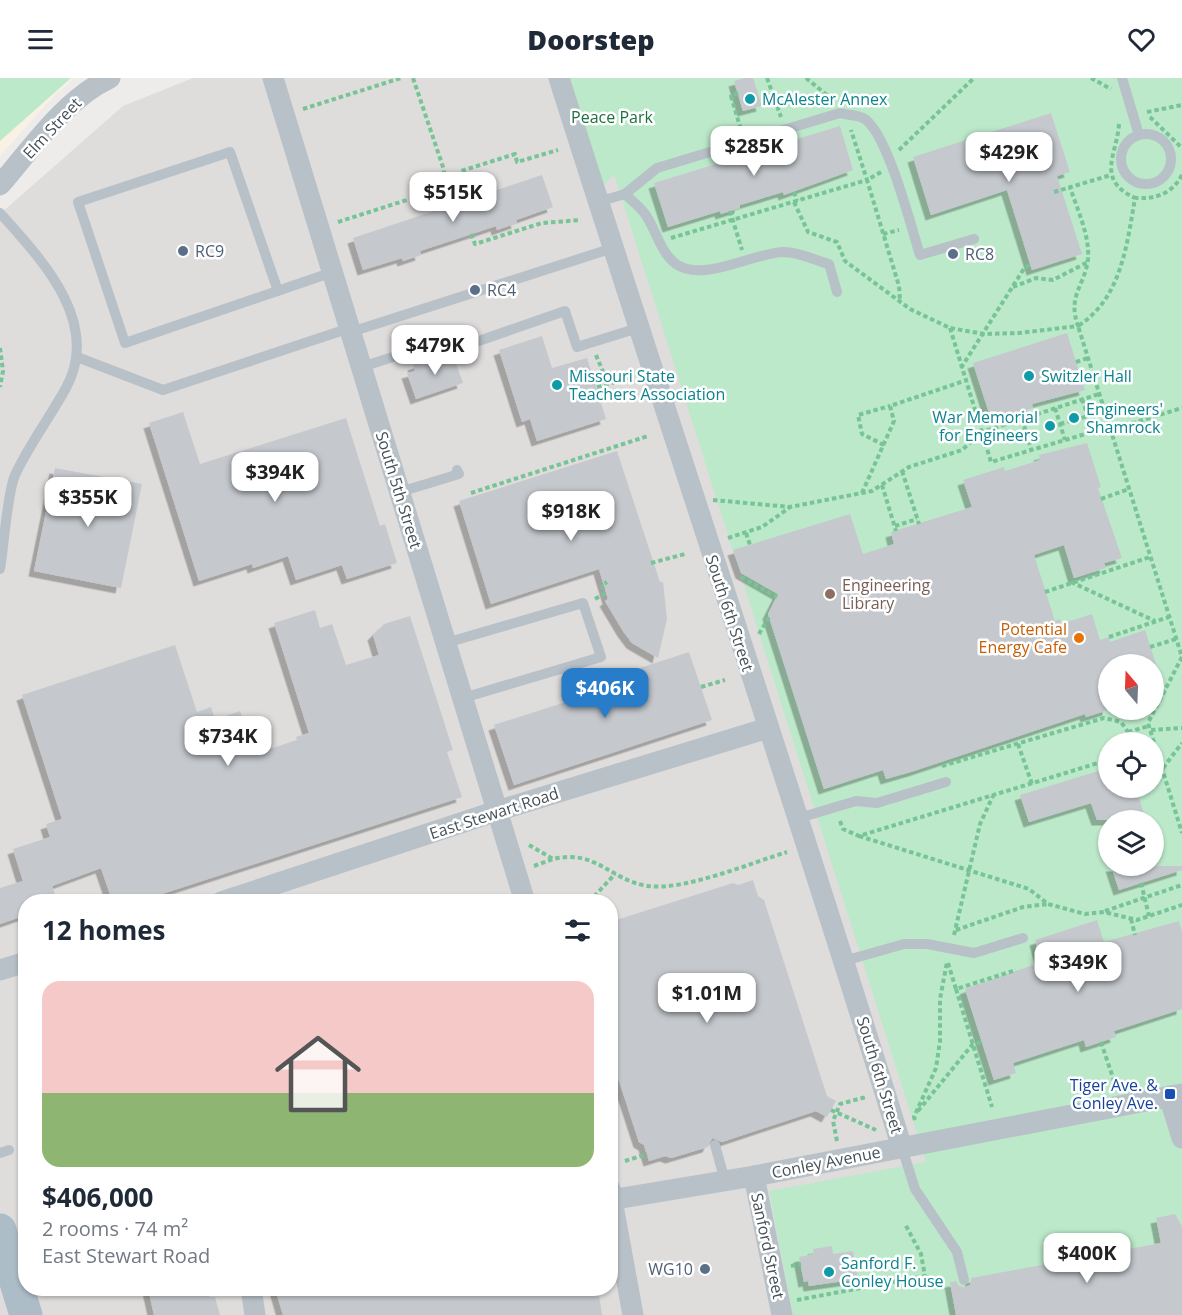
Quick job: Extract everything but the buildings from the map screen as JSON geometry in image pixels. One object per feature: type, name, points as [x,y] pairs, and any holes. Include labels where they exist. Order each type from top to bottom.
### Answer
[{"type":"main road","points":[[0,1230],[6,1272],[26,1315]]},
{"type":"street","name":"Elm Street","points":[[0,185],[64,112],[95,85],[110,78]]},
{"type":"street","name":"South 5th Street","points":[[273,78],[523,894]]},
{"type":"street","name":"South 6th Street","points":[[559,78],[692,497],[799,818],[902,1148]]},
{"type":"street","name":"East Stewart Road","points":[[243,894],[768,728]]},
{"type":"street","points":[[0,970],[18,964]]},
{"type":"street","name":"Conley Avenue","points":[[618,1195],[754,1176],[1176,1095]]},
{"type":"street","points":[[1176,1095],[1182,1138]]},
{"type":"street","name":"Sanford Street","points":[[754,1176],[786,1308]]},
{"type":"street","points":[[618,1230],[633,1315]]},
{"type":"street","points":[[252,1296],[255,1315]]},
{"type":"lane","points":[[1122,78],[1139,135]]},
{"type":"lane","points":[[598,202],[625,194],[657,168],[840,113],[863,118],[876,130],[889,159],[920,255],[974,239]]},
{"type":"lane","points":[[1139,135],[1155,136],[1167,146],[1170,154],[1171,162],[1164,176],[1150,184],[1134,181],[1127,176],[1121,160],[1126,145],[1139,135]]},
{"type":"lane","points":[[278,291],[230,152],[78,202],[125,343],[278,291],[333,272]]},
{"type":"lane","points":[[625,194],[646,214],[666,254],[677,264],[691,271],[710,270],[764,254],[787,252],[829,264],[837,292]]},
{"type":"lane","points":[[0,213],[46,264],[63,291],[71,315],[77,357],[67,386],[15,476],[0,570]]},
{"type":"lane","points":[[77,357],[163,390],[613,248]]},
{"type":"lane","points":[[470,344],[565,311],[577,347],[638,328]]},
{"type":"lane","points":[[362,367],[466,333]]},
{"type":"lane","points":[[400,492],[459,474],[457,470]]},
{"type":"lane","points":[[446,643],[583,603],[601,657],[463,698]]},
{"type":"lane","points":[[799,818],[856,801],[877,803],[946,782]]},
{"type":"lane","points":[[844,961],[904,944],[927,944],[974,953],[1023,938]]},
{"type":"lane","points":[[715,1144],[725,1181]]},
{"type":"lane","points":[[902,1148],[915,1189],[957,1252],[964,1280]]},
{"type":"path","points":[[303,109],[401,78]]},
{"type":"path","points":[[338,222],[438,190],[444,180],[444,170],[413,78]]},
{"type":"path","points":[[768,78],[785,131]]},
{"type":"path","points":[[659,241],[867,180],[849,124],[832,98],[806,78]]},
{"type":"path","points":[[1091,78],[1112,90],[1116,99]]},
{"type":"path","points":[[738,93],[731,96],[745,143]]},
{"type":"path","points":[[1143,105],[1182,148]]},
{"type":"path","points":[[1147,112],[1182,105]]},
{"type":"path","points":[[1119,117],[1119,127],[1111,157],[1111,175],[1122,189],[1135,198],[1158,197],[1169,190],[1182,175]]},
{"type":"path","points":[[444,180],[465,182],[461,171],[515,154],[517,162],[558,150]]},
{"type":"path","points":[[1054,192],[1111,175]]},
{"type":"path","points":[[1070,187],[1088,246],[1088,262],[1073,303],[1078,326],[1182,657],[1150,728],[1151,732]]},
{"type":"path","points":[[794,192],[808,232],[834,240],[840,245],[845,261],[910,309],[950,328],[984,334],[1019,333],[1078,326],[1092,317],[1113,286],[1124,254],[1135,198]]},
{"type":"path","points":[[730,211],[745,259]]},
{"type":"path","points":[[471,234],[475,244],[542,223],[581,220]]},
{"type":"path","points":[[883,234],[902,229]]},
{"type":"path","points":[[1012,287],[1032,279],[1053,280],[1088,262]]},
{"type":"path","points":[[960,369],[1024,267],[1030,265]]},
{"type":"path","points":[[950,328],[960,369],[991,462],[1093,431],[1182,408]]},
{"type":"path","points":[[585,344],[599,357],[608,384]]},
{"type":"path","points":[[0,348],[3,372],[0,387]]},
{"type":"path","points":[[1076,362],[1088,358]]},
{"type":"path","points":[[597,387],[633,377]]},
{"type":"path","points":[[884,444],[862,434],[858,415],[964,381]]},
{"type":"path","points":[[692,497],[790,507],[872,491],[902,471],[962,450],[982,432],[1099,394]]},
{"type":"path","points":[[1082,399],[1093,431]]},
{"type":"path","points":[[862,493],[894,421],[890,406]]},
{"type":"path","points":[[1055,408],[1065,440]]},
{"type":"path","points":[[1060,424],[1088,416]]},
{"type":"path","points":[[1022,419],[1031,450]]},
{"type":"path","points":[[471,493],[648,436]]},
{"type":"path","points":[[882,485],[896,528],[918,521],[902,471]]},
{"type":"path","points":[[1101,499],[1129,489]]},
{"type":"path","points":[[728,538],[762,527],[790,507]]},
{"type":"path","points":[[746,532],[750,545]]},
{"type":"path","points":[[651,563],[685,554]]},
{"type":"path","points":[[1046,592],[1070,582],[1150,557]]},
{"type":"path","points":[[740,576],[777,597]]},
{"type":"path","points":[[584,605],[604,594],[602,585],[607,582]]},
{"type":"path","points":[[1070,582],[1155,621]]},
{"type":"path","points":[[758,634],[768,617]]},
{"type":"path","points":[[1109,638],[1169,617]]},
{"type":"path","points":[[1150,647],[1176,639]]},
{"type":"path","points":[[701,687],[725,680]]},
{"type":"path","points":[[931,770],[1104,718],[1120,722],[1128,732],[1150,728],[1182,728]]},
{"type":"path","points":[[1164,767],[1182,743]]},
{"type":"path","points":[[1018,744],[1032,784]]},
{"type":"path","points":[[859,836],[1098,764]]},
{"type":"path","points":[[1164,771],[1182,833]]},
{"type":"path","points":[[836,807],[843,829],[1029,889],[1048,904]]},
{"type":"path","points":[[523,842],[553,859]]},
{"type":"path","points":[[531,867],[570,855],[594,861],[633,883],[650,886],[677,886],[787,852]]},
{"type":"path","points":[[596,894],[615,874]]},
{"type":"path","points":[[1141,883],[1149,916]]},
{"type":"path","points":[[955,930],[1023,907],[1048,904],[1085,914],[1104,912],[1182,885]]},
{"type":"path","points":[[1104,912],[1124,915],[1131,919],[1149,916],[1182,905]]},
{"type":"path","points":[[1131,919],[1136,935]]},
{"type":"path","points":[[948,962],[992,1107]]},
{"type":"path","points":[[956,989],[1016,970]]},
{"type":"path","points":[[914,1116],[972,1045],[981,1042]]},
{"type":"path","points":[[1101,1042],[1115,1084]]},
{"type":"path","points":[[837,1141],[833,1121],[834,1112],[840,1104],[866,1096]]},
{"type":"path","points":[[834,1112],[876,1130]]},
{"type":"path","points":[[625,1161],[647,1154]]},
{"type":"path","points":[[786,1308],[925,1276],[921,1254],[905,1224]]},
{"type":"shaded area","points":[[0,78],[74,78],[51,99],[0,156]]},
{"type":"shaded area","points":[[193,78],[1182,78],[1182,1315],[0,1315],[0,214],[123,106]]},
{"type":"green space","points":[[0,78],[71,78],[0,141]]},
{"type":"green space","name":"Peace Park","points":[[559,78],[1182,78],[1182,1315],[793,1315],[769,1191],[926,1162],[614,174],[596,194]]},
{"type":"place","name":"McAlester Annex","points":[[750,99]]},
{"type":"place","name":"RC9","points":[[183,251]]},
{"type":"place","name":"RC8","points":[[953,254]]},
{"type":"place","name":"RC4","points":[[475,290]]},
{"type":"place","name":"Switzler Hall","points":[[1029,376]]},
{"type":"place","name":"Missouri State Teachers Association","points":[[557,385]]},
{"type":"place","name":"Engineers' Shamrock","points":[[1074,418]]},
{"type":"place","name":"War Memorial for Engineers","points":[[1050,426]]},
{"type":"place","name":"Engineering Library","points":[[830,594]]},
{"type":"place","name":"Potential Energy Cafe","points":[[1079,638]]},
{"type":"place","name":"Tiger Ave. & Conley Ave.","points":[[1170,1094]]},
{"type":"place","name":"WG10","points":[[705,1269]]},
{"type":"place","name":"Sanford F. Conley House","points":[[829,1272]]}]
